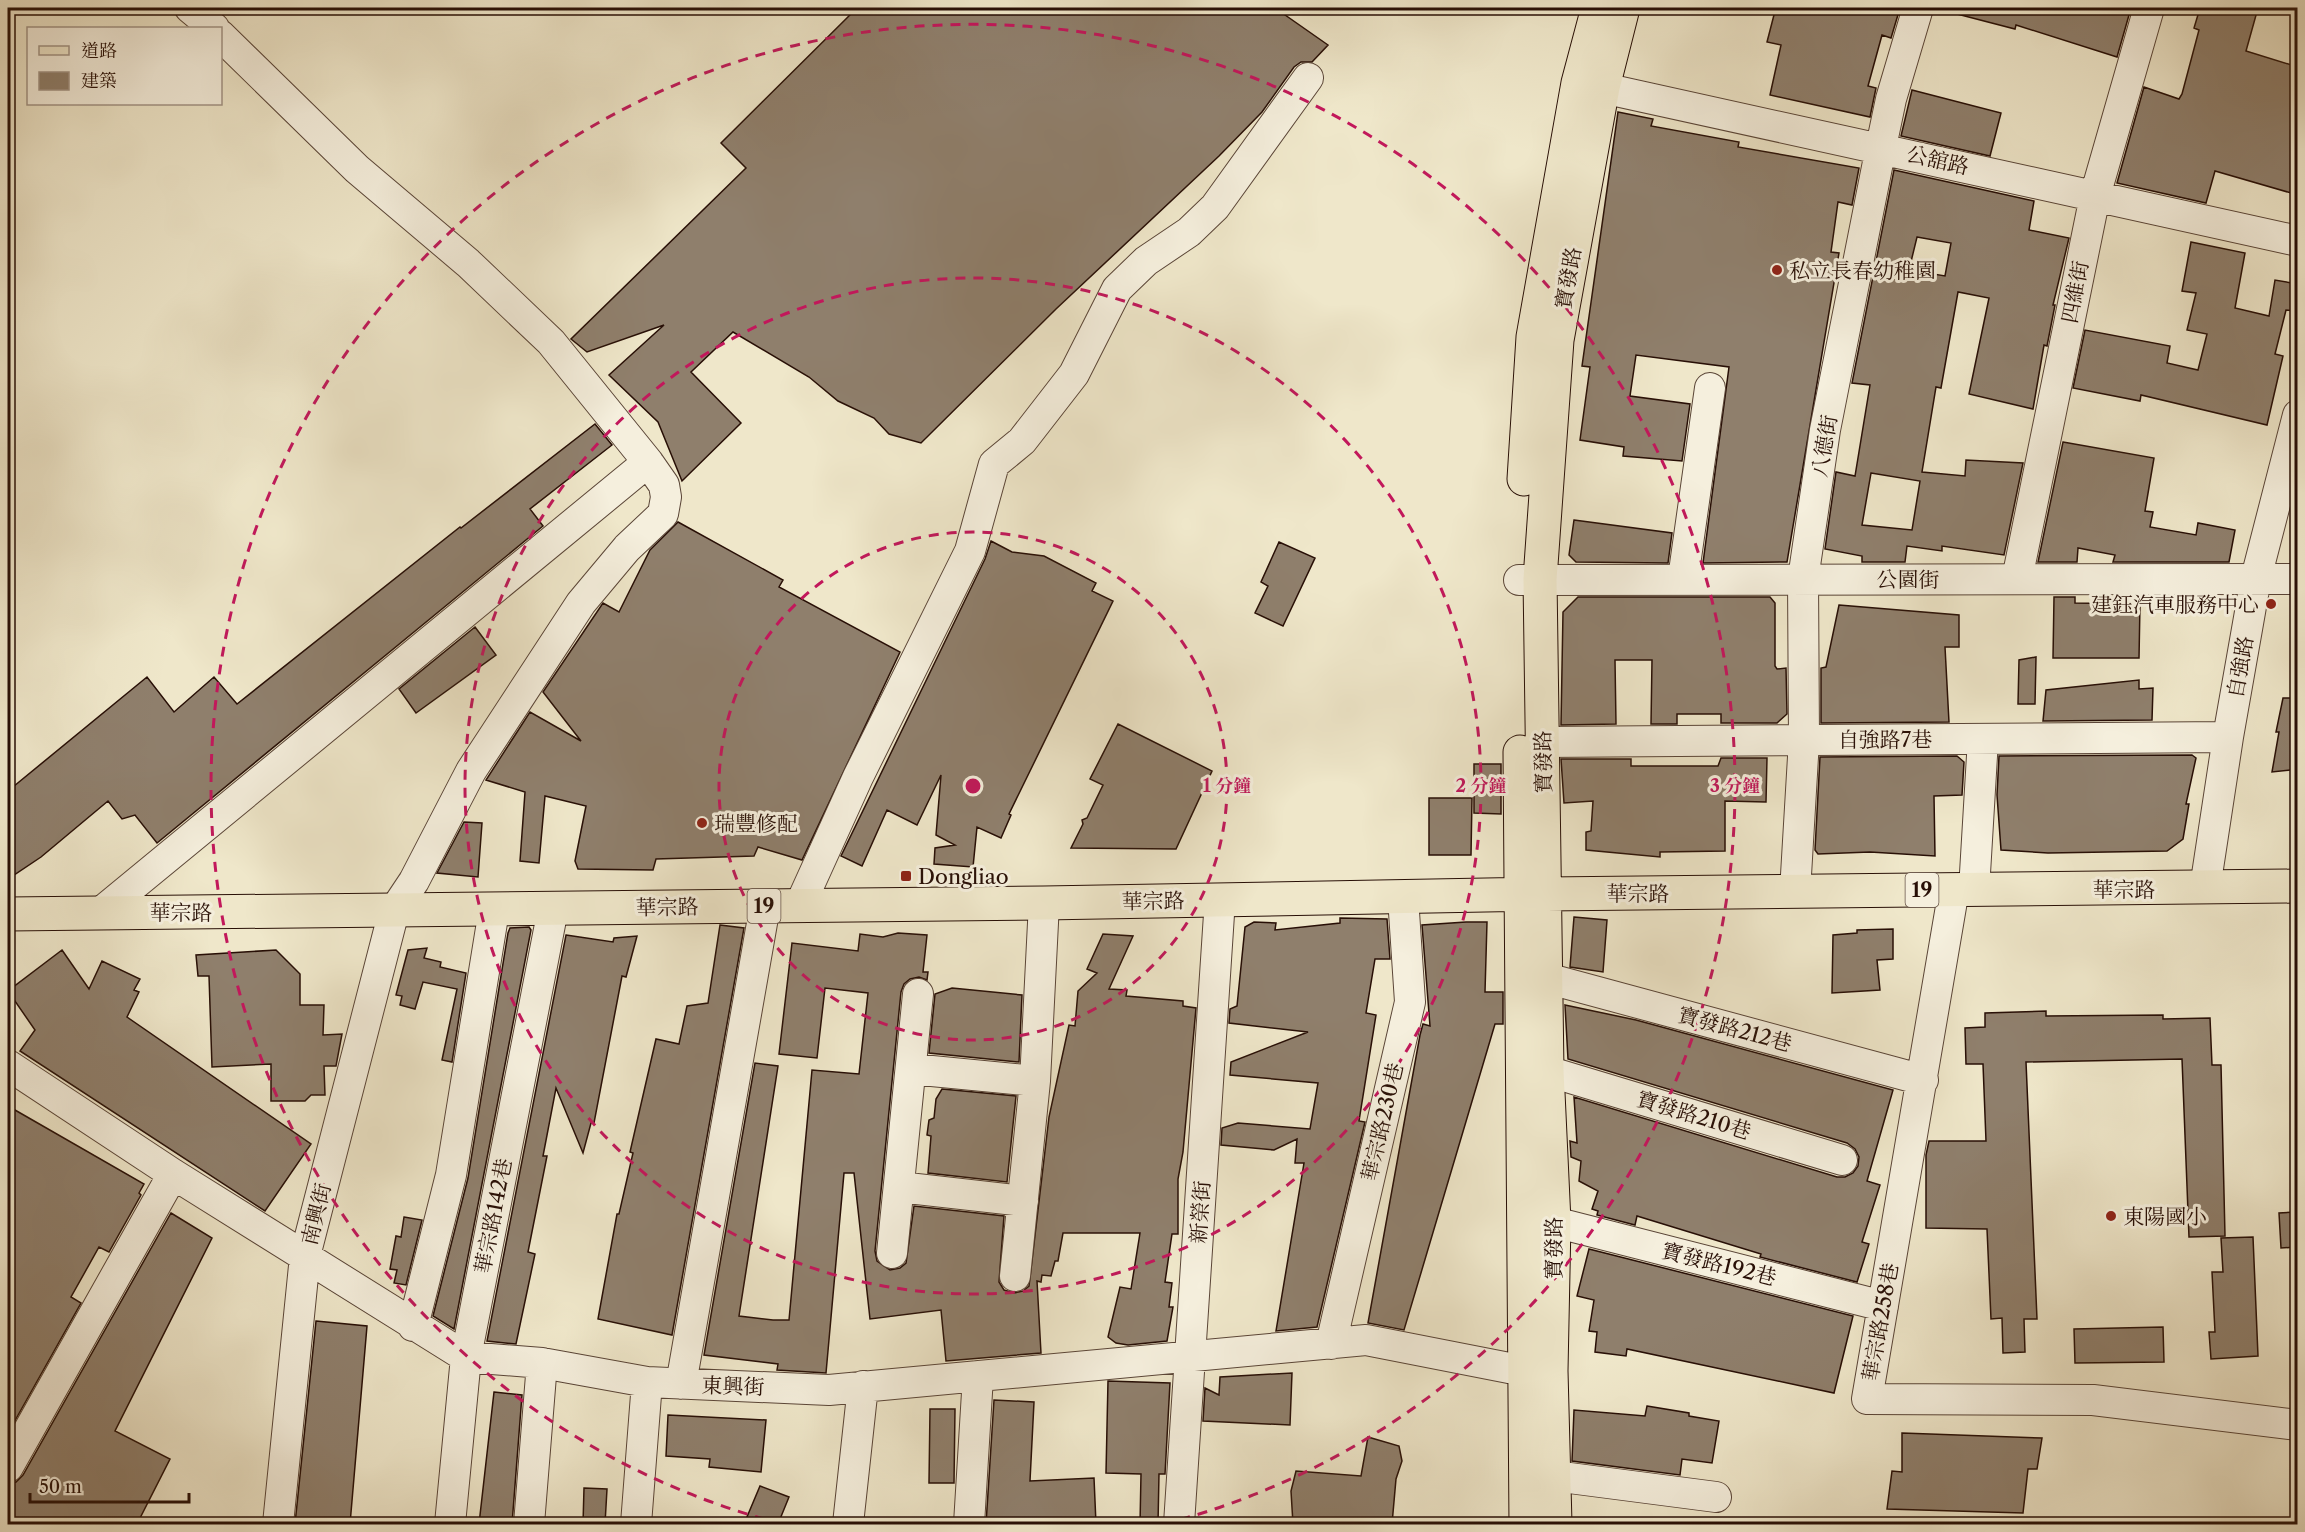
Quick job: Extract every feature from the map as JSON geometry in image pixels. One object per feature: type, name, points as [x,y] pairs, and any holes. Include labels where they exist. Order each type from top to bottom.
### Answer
[{"type":"main road","name":"寶發路","points":[[1555,1524],[1554,1476],[1537,1370],[1530,579],[1557,340],[1591,85],[1598,8]]},
{"type":"main road","name":"寶發路","points":[[1591,85],[1623,8]]},
{"type":"main road","name":"寶發路","points":[[1526,1524],[1537,1370],[1554,1222],[1547,1071],[1546,978],[1533,895],[1542,742],[1530,579]]},
{"type":"main road","name":"華宗路","points":[[8,914],[494,910],[2298,886]]},
{"type":"street","points":[[190,8],[213,27]]},
{"type":"street","name":"八德街","points":[[1795,892],[1804,740],[1803,579],[1825,430],[1881,147],[1891,99],[1918,8]]},
{"type":"street","name":"四維街","points":[[2018,579],[2095,196],[2149,8]]},
{"type":"street","name":"南興街","points":[[222,37],[357,169],[468,264],[551,342],[648,462],[664,485],[666,497],[663,514],[627,548],[581,603],[471,771],[414,881],[394,911],[305,1256],[278,1524]]},
{"type":"street","points":[[800,905],[858,777],[970,551],[994,464],[1022,441],[1074,374],[1117,289],[1146,261],[1189,232],[1215,207],[1308,78]]},
{"type":"street","name":"公舘路","points":[[1591,85],[1881,147],[2298,241]]},
{"type":"street","points":[[1683,579],[1710,388]]},
{"type":"street","name":"自強路","points":[[2205,888],[2228,737],[2256,578],[2298,415]]},
{"type":"street","points":[[101,912],[648,462]]},
{"type":"street","name":"公園街","points":[[1530,579],[2298,579]]},
{"type":"street","name":"自強路7巷","points":[[1542,742],[2228,737]]},
{"type":"street","name":"華宗路258巷","points":[[1983,739],[1964,889],[1923,1080],[1867,1399],[2093,1400],[2298,1425]]},
{"type":"street","name":"華宗路230巷","points":[[1331,1344],[1410,1002],[1403,897]]},
{"type":"street","name":"新榮街","points":[[1179,1524],[1220,900]]},
{"type":"street","points":[[1015,1276],[1035,1081],[1044,903]]},
{"type":"street","points":[[681,1384],[765,906]]},
{"type":"street","name":"華宗路142巷","points":[[450,1524],[466,1357],[553,909]]},
{"type":"street","points":[[412,1326],[451,1175],[494,910]]},
{"type":"street","name":"寶發路212巷","points":[[1546,978],[1923,1080]]},
{"type":"street","points":[[892,1253],[918,994]]},
{"type":"street","name":"東興街","points":[[8,1065],[173,1174],[412,1326],[466,1357],[542,1363],[647,1382],[828,1390],[1190,1359],[1366,1340],[1537,1370]]},
{"type":"street","points":[[910,1069],[1035,1081]]},
{"type":"street","name":"寶發路210巷","points":[[1547,1071],[1842,1160]]},
{"type":"street","points":[[8,1467],[173,1174]]},
{"type":"street","points":[[899,1187],[1023,1201]]},
{"type":"street","name":"寶發路192巷","points":[[1554,1222],[1883,1306]]},
{"type":"street","points":[[529,1524],[542,1363]]},
{"type":"street","points":[[969,1524],[978,1376]]},
{"type":"street","points":[[636,1524],[647,1382]]},
{"type":"street","points":[[848,1524],[863,1386]]},
{"type":"street","points":[[1554,1476],[1716,1497]]},
{"type":"building","points":[[857,8],[1275,8],[1328,45],[1312,62],[1301,62],[1294,67],[1262,112],[1219,156],[1056,309],[921,443],[889,434],[874,418],[838,401],[809,377],[733,332],[691,372],[741,423],[682,481],[658,422],[609,375],[664,325],[587,352],[571,339],[746,168],[721,143]]},
{"type":"building","points":[[1787,8],[1900,8],[1891,38],[1882,35],[1868,86],[1876,88],[1870,117],[1770,95],[1781,45],[1767,42],[1775,11],[1785,14]]},
{"type":"building","points":[[1954,8],[2131,8],[2117,57],[2016,25],[2015,29],[1953,13]]},
{"type":"building","points":[[2200,8],[2258,8],[2246,51],[2298,67],[2298,195],[2215,171],[2206,203],[2117,183],[2144,87],[2179,99],[2182,94],[2199,30],[2194,28]]},
{"type":"building","points":[[1912,90],[2001,113],[1990,156],[1901,136]]},
{"type":"building","points":[[1618,112],[1653,119],[1651,126],[1739,142],[1738,147],[1859,168],[1852,205],[1838,202],[1831,252],[1839,253],[1787,562],[1703,563],[1729,367],[1636,355],[1630,396],[1690,404],[1682,461],[1623,456],[1624,447],[1580,440],[1590,367],[1582,366]]},
{"type":"building","points":[[1894,170],[2034,201],[2029,230],[2069,238],[2053,305],[2055,305],[2047,346],[2044,345],[2033,409],[1969,394],[1989,298],[1958,292],[1941,388],[1936,387],[1922,472],[1965,476],[1966,460],[2023,463],[2004,555],[1942,546],[1942,551],[1907,546],[1905,562],[1862,562],[1862,556],[1825,549],[1836,472],[1855,476],[1870,385],[1852,383]],"holes":[[[1917,237],[1951,243],[1945,276],[1909,270]],[[1871,473],[1920,481],[1912,530],[1862,525]]]},
{"type":"building","points":[[2191,242],[2245,253],[2235,308],[2269,316],[2275,280],[2298,284],[2296,311],[2286,310],[2275,354],[2283,356],[2267,425],[2141,395],[2140,401],[2073,388],[2085,330],[2170,346],[2167,363],[2198,370],[2207,334],[2187,330],[2196,293],[2182,291]]},
{"type":"building","points":[[595,424],[612,445],[530,509],[543,526],[157,843],[135,815],[122,819],[108,801],[41,857],[8,879],[8,791],[147,677],[174,712],[214,677],[237,704],[460,527]]},
{"type":"building","points":[[2063,442],[2154,458],[2145,511],[2153,512],[2150,527],[2196,535],[2198,523],[2235,530],[2229,562],[2113,562],[2115,555],[2078,548],[2077,562],[2038,562]]},
{"type":"building","points":[[1574,520],[1672,533],[1668,563],[1576,562],[1569,555]]},
{"type":"building","points":[[678,522],[783,580],[779,587],[900,652],[802,860],[758,847],[754,856],[656,859],[653,870],[578,869],[575,861],[586,806],[545,796],[539,863],[520,861],[525,792],[486,780],[530,712],[581,741],[543,692],[603,603],[619,612],[650,550]]},
{"type":"building","points":[[991,541],[1012,552],[1044,556],[1096,583],[1092,591],[1113,601],[1009,814],[1011,815],[1001,838],[977,827],[973,867],[934,864],[935,848],[955,845],[936,835],[941,775],[917,825],[887,810],[862,866],[841,856],[985,559]]},
{"type":"building","points":[[1279,542],[1315,558],[1283,626],[1255,613],[1268,586],[1261,582]]},
{"type":"building","points":[[1578,597],[1770,597],[1775,603],[1775,666],[1777,669],[1786,668],[1787,714],[1777,723],[1721,723],[1721,714],[1677,714],[1677,724],[1651,724],[1652,660],[1615,660],[1616,724],[1561,725],[1563,612]]},
{"type":"building","points":[[2054,597],[2075,597],[2075,603],[2140,604],[2139,658],[2053,658]]},
{"type":"building","points":[[1839,605],[1959,615],[1959,647],[1945,647],[1949,722],[1821,723],[1821,668],[1826,667]]},
{"type":"building","points":[[475,627],[496,655],[416,713],[399,689]]},
{"type":"building","points":[[2036,657],[2035,704],[2018,704],[2019,660]]},
{"type":"building","points":[[2139,680],[2139,689],[2153,688],[2152,720],[2043,721],[2046,690]]},
{"type":"building","points":[[2283,698],[2298,698],[2298,769],[2272,772],[2279,732],[2276,732]]},
{"type":"building","points":[[1118,724],[1212,771],[1176,849],[1071,848],[1083,824],[1082,820],[1087,818],[1103,785],[1090,779]]},
{"type":"building","points":[[2192,755],[2196,758],[2186,804],[2189,804],[2183,839],[2167,851],[2048,853],[2001,850],[1997,795],[1999,756]]},
{"type":"building","points":[[1957,756],[1964,762],[1962,795],[1934,796],[1935,856],[1870,852],[1818,854],[1815,850],[1820,757]]},
{"type":"building","points":[[1721,758],[1767,758],[1766,802],[1725,801],[1725,851],[1660,852],[1660,857],[1586,850],[1586,832],[1591,831],[1593,801],[1564,803],[1561,759],[1631,759],[1631,766],[1718,766]]},
{"type":"building","points":[[1474,764],[1501,764],[1501,814],[1474,813]]},
{"type":"building","points":[[1429,798],[1472,798],[1471,855],[1429,855]]},
{"type":"building","points":[[464,822],[482,823],[478,877],[437,873]]},
{"type":"building","points":[[1574,917],[1607,920],[1603,972],[1570,967]]},
{"type":"building","points":[[1340,918],[1387,919],[1390,959],[1375,959],[1366,1013],[1376,1015],[1359,1121],[1365,1122],[1317,1327],[1276,1331],[1304,1163],[1295,1163],[1297,1139],[1274,1150],[1221,1145],[1222,1128],[1238,1123],[1310,1129],[1318,1083],[1230,1075],[1231,1062],[1308,1032],[1229,1023],[1230,1009],[1237,1006],[1245,927],[1254,922],[1276,923],[1275,930],[1340,923]]},
{"type":"building","points":[[1487,922],[1485,992],[1503,992],[1503,1024],[1495,1024],[1404,1330],[1368,1323],[1420,1035],[1423,1024],[1430,1026],[1422,925]]},
{"type":"building","points":[[720,925],[744,928],[672,1335],[598,1319],[617,1214],[619,1214],[633,1153],[630,1152],[656,1039],[679,1044],[687,1006],[708,1003]]},
{"type":"building","points":[[529,927],[531,930],[454,1329],[433,1316],[468,1178],[508,933],[510,928]]},
{"type":"building","points":[[1893,929],[1893,959],[1877,960],[1880,990],[1832,993],[1833,935],[1857,933],[1857,930]]},
{"type":"building","points":[[898,933],[927,935],[923,972],[928,972],[927,980],[919,977],[910,979],[904,984],[901,992],[875,1251],[877,1261],[890,1270],[900,1268],[906,1263],[914,1206],[1004,1216],[999,1282],[1004,1290],[1014,1293],[1023,1291],[1029,1286],[1049,1117],[1069,1025],[1075,1026],[1078,991],[1097,973],[1087,969],[1103,934],[1133,936],[1109,989],[1127,990],[1126,996],[1183,1001],[1183,1006],[1196,1008],[1183,1152],[1178,1179],[1178,1234],[1172,1234],[1165,1282],[1172,1283],[1169,1307],[1173,1307],[1167,1341],[1128,1345],[1116,1343],[1108,1337],[1120,1287],[1131,1289],[1140,1233],[1063,1233],[1058,1261],[1055,1261],[1051,1276],[1042,1275],[1041,1282],[1037,1281],[1041,1353],[946,1361],[941,1310],[870,1319],[854,1173],[844,1173],[826,1373],[777,1370],[778,1364],[704,1355],[755,1063],[778,1066],[739,1316],[773,1320],[789,1320],[812,1070],[859,1074],[868,993],[825,988],[817,1058],[779,1054],[792,943],[858,951],[860,934],[883,937]]},
{"type":"building","points":[[566,935],[613,942],[614,938],[637,936],[626,977],[622,976],[594,1123],[591,1123],[583,1153],[556,1088],[543,1156],[547,1156],[528,1252],[535,1254],[516,1344],[487,1341]]},
{"type":"building","points":[[427,948],[424,958],[441,962],[440,967],[466,973],[452,1062],[442,1060],[457,989],[423,982],[415,1009],[400,1005],[402,996],[396,995],[408,950]]},
{"type":"building","points":[[62,950],[89,989],[102,961],[140,979],[134,990],[139,992],[127,1017],[311,1144],[265,1211],[20,1051],[35,1030],[8,991]]},
{"type":"building","points":[[276,950],[300,974],[300,1005],[324,1005],[323,1035],[342,1034],[336,1066],[324,1066],[325,1095],[311,1095],[305,1101],[271,1101],[271,1064],[212,1067],[209,976],[198,976],[196,955]]},
{"type":"building","points":[[952,988],[1022,995],[1019,1062],[929,1053],[935,994]]},
{"type":"building","points":[[1565,1005],[1636,1020],[1893,1090],[1867,1181],[1880,1185],[1862,1242],[1869,1244],[1857,1282],[1760,1257],[1761,1254],[1637,1216],[1635,1225],[1597,1215],[1598,1211],[1592,1209],[1598,1191],[1579,1181],[1581,1161],[1571,1157],[1570,1141],[1577,1143],[1574,1097],[1837,1177],[1845,1177],[1853,1173],[1858,1166],[1859,1157],[1855,1149],[1847,1143],[1568,1059]]},
{"type":"building","points":[[2046,1011],[2046,1016],[2163,1015],[2163,1019],[2210,1018],[2212,1065],[2221,1065],[2225,1236],[2189,1237],[2182,1059],[2026,1062],[2037,1319],[2024,1319],[2025,1352],[2003,1353],[2002,1318],[1991,1319],[1987,1229],[1926,1228],[1926,1155],[1929,1141],[1986,1141],[1983,1064],[1966,1064],[1965,1028],[1985,1027],[1985,1013]]},
{"type":"building","points":[[942,1089],[1016,1096],[1007,1182],[928,1173],[931,1136],[927,1135],[929,1120],[934,1118],[936,1099]]},
{"type":"building","points":[[8,1106],[144,1184],[139,1193],[141,1195],[109,1252],[99,1247],[71,1297],[81,1303],[8,1433]]},
{"type":"building","points":[[2296,1212],[2298,1247],[2281,1248],[2279,1213]]},
{"type":"building","points":[[171,1213],[212,1238],[115,1431],[170,1459],[137,1524],[8,1524],[8,1484],[16,1482],[23,1475]]},
{"type":"building","points":[[404,1217],[422,1220],[406,1285],[394,1283],[397,1270],[390,1269],[396,1236],[401,1237]]},
{"type":"building","points":[[2253,1237],[2258,1356],[2211,1359],[2209,1332],[2215,1332],[2212,1272],[2223,1272],[2221,1238]]},
{"type":"building","points":[[1589,1249],[1853,1316],[1834,1393],[1627,1349],[1626,1356],[1595,1352],[1597,1332],[1589,1331],[1594,1300],[1577,1296]]},
{"type":"building","points":[[316,1321],[367,1326],[350,1524],[295,1524]]},
{"type":"building","points":[[2163,1327],[2164,1362],[2075,1363],[2074,1329]]},
{"type":"building","points":[[1292,1373],[1290,1425],[1203,1421],[1205,1388],[1219,1395],[1220,1377]]},
{"type":"building","points":[[1108,1381],[1170,1383],[1165,1474],[1159,1474],[1158,1524],[1140,1524],[1141,1474],[1106,1473]]},
{"type":"building","points":[[494,1392],[522,1395],[512,1524],[479,1524]]},
{"type":"building","points":[[994,1400],[1034,1402],[1030,1481],[1094,1478],[1096,1524],[986,1524]]},
{"type":"building","points":[[1647,1406],[1719,1421],[1712,1463],[1682,1459],[1680,1475],[1572,1461],[1574,1410],[1645,1416]]},
{"type":"building","points":[[930,1409],[955,1409],[954,1483],[929,1483]]},
{"type":"building","points":[[668,1415],[766,1420],[761,1472],[709,1467],[710,1459],[666,1456]]},
{"type":"building","points":[[1902,1433],[2042,1438],[2037,1469],[2028,1469],[2023,1513],[1887,1509],[1892,1471],[1902,1472]]},
{"type":"building","points":[[1368,1437],[1399,1446],[1402,1461],[1396,1479],[1392,1524],[1293,1524],[1291,1491],[1296,1471],[1361,1476]]},
{"type":"building","points":[[760,1486],[789,1497],[778,1524],[744,1524]]},
{"type":"building","points":[[584,1488],[607,1489],[605,1524],[583,1524]]},
{"type":"place","name":"私立長春幼稚園","points":[[1777,270]]},
{"type":"place","name":"建鈺汽車服務中心","points":[[2271,604]]},
{"type":"place","name":"瑞豐修配","points":[[702,823]]},
{"type":"place","name":"Dongliao","points":[[906,876]]},
{"type":"place","name":"東陽國小","points":[[2111,1216]]}]
